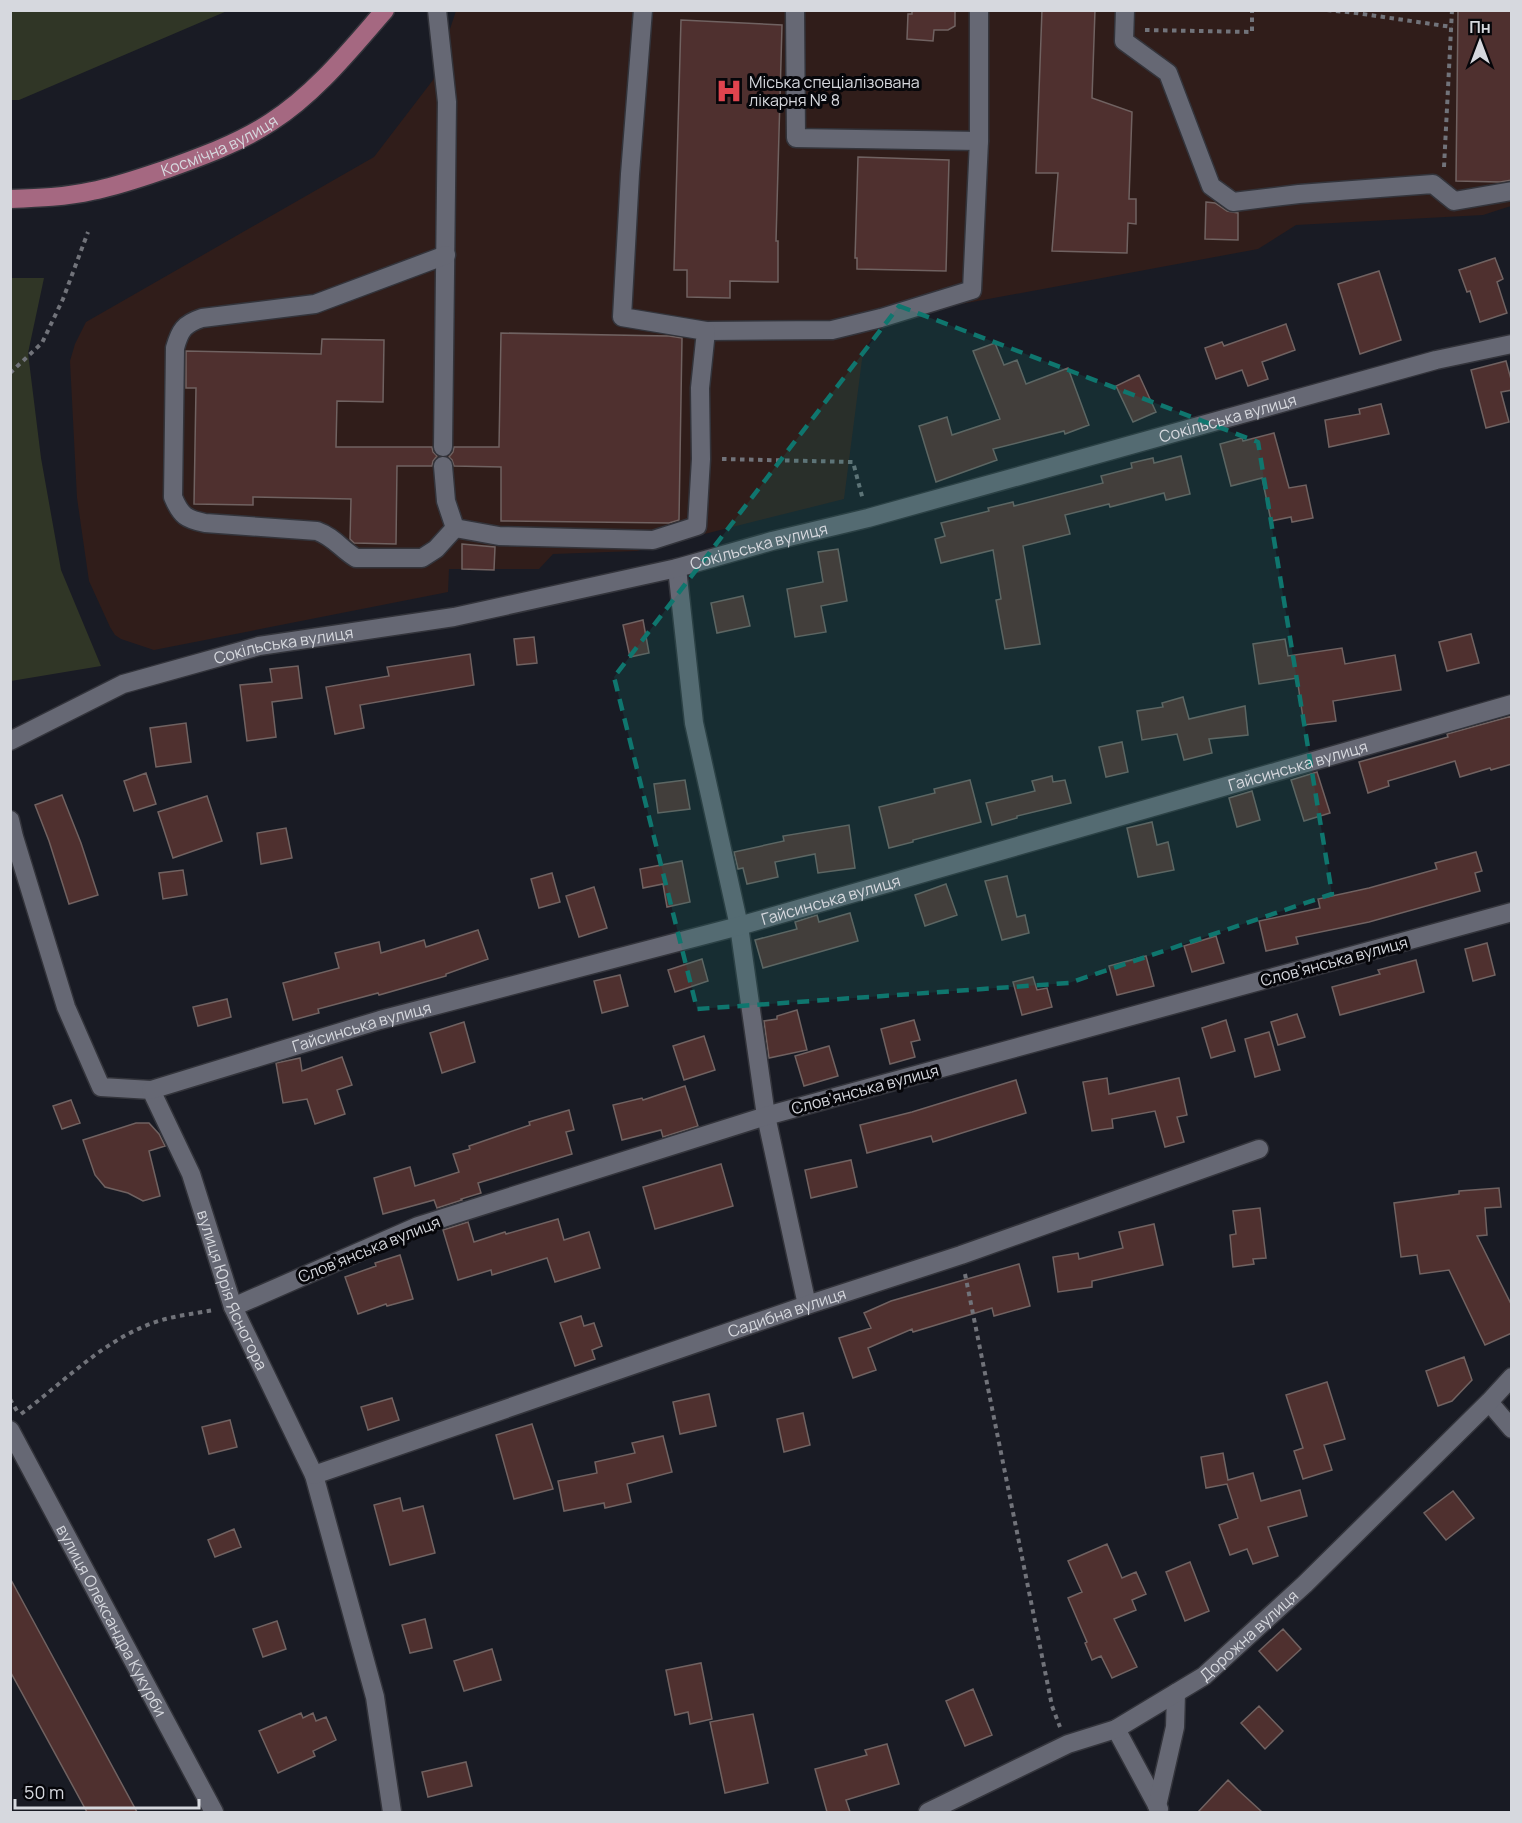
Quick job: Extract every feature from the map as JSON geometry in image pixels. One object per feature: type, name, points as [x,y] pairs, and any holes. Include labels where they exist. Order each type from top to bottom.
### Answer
[{"type":"main road","name":"Космічна вулиця","points":[[10,199],[50,197],[101,189],[152,174],[237,142],[271,122],[298,102],[337,65],[385,10]]},
{"type":"street","points":[[437,10],[447,102],[442,447]]},
{"type":"street","points":[[644,10],[630,174],[622,317],[706,332],[832,330],[881,318],[972,290],[979,141],[979,10]]},
{"type":"street","points":[[795,10],[796,138],[979,141]]},
{"type":"street","points":[[1125,10],[1124,41],[1168,73],[1210,186],[1233,202],[1299,194],[1433,184],[1454,201],[1512,191]]},
{"type":"street","points":[[446,255],[315,304],[202,318],[191,322],[180,332],[174,348],[173,497],[178,509],[188,519],[205,523],[317,531],[327,535],[356,558],[422,558],[436,549],[455,528]]},
{"type":"street","points":[[455,528],[500,536],[653,540],[697,526],[701,459],[700,388],[706,332]]},
{"type":"street","name":"Сокільська вулиця","points":[[10,741],[123,684],[259,646],[454,616],[677,568],[772,541],[868,518],[1436,360],[1512,344]]},
{"type":"street","points":[[443,466],[446,501],[455,528]]},
{"type":"street","points":[[677,568],[694,723],[739,926],[766,1116],[807,1305]]},
{"type":"street","name":"Гайсинська вулиця","points":[[150,1090],[380,1020],[739,926],[1512,704]]},
{"type":"street","points":[[10,820],[66,1007],[101,1087],[150,1090]]},
{"type":"street","name":"Словʼянська вулиця","points":[[232,1306],[418,1226],[766,1116],[1512,912]]},
{"type":"street","name":"вулиця Юрія Ясногора","points":[[150,1090],[191,1174],[232,1306],[314,1475],[375,1697],[392,1812]]},
{"type":"street","name":"Садибна вулиця","points":[[314,1475],[807,1305],[961,1255],[1259,1149]]},
{"type":"street","name":"Дорожна вулиця","points":[[928,1812],[1068,1744],[1116,1729],[1204,1676],[1305,1584],[1512,1377]]},
{"type":"street","points":[[1489,1402],[1512,1429]]},
{"type":"street","name":"вулиця Олександра Кукурби","points":[[15,1422],[214,1812]]},
{"type":"street","points":[[1159,1809],[1175,1727],[1176,1693]]},
{"type":"street","points":[[1116,1729],[1159,1809]]},
{"type":"path","points":[[1124,30],[1252,32],[1252,10]]},
{"type":"path","points":[[1327,10],[1452,27]]},
{"type":"path","points":[[1443,192],[1452,10]]},
{"type":"path","points":[[10,373],[42,343],[63,299],[88,232]]},
{"type":"path","points":[[701,459],[853,462],[868,518]]},
{"type":"path","points":[[961,1255],[1052,1706],[1068,1744]]},
{"type":"path","points":[[15,1422],[74,1370],[112,1343],[151,1323],[232,1306]]},
{"type":"highlighted area","points":[[899,306],[1258,442],[1332,894],[1069,983],[697,1009],[614,677]]},
{"type":"shaded area","points":[[456,11],[1511,11],[1511,206],[1483,215],[1296,225],[1258,249],[886,318],[863,352],[844,499],[637,551],[553,554],[539,569],[449,569],[448,592],[154,650],[121,639],[110,627],[89,581],[77,498],[70,361],[75,344],[86,322],[374,157],[433,80]]},
{"type":"green space","points":[[11,10],[227,11],[19,100],[11,100]]},
{"type":"green space","points":[[11,278],[44,278],[28,353],[41,458],[61,570],[101,666],[11,681]]},
{"type":"building","points":[[912,10],[955,10],[955,26],[948,30],[934,30],[933,41],[907,39],[908,14],[912,14]]},
{"type":"building","points":[[1042,10],[1095,10],[1092,98],[1132,112],[1129,199],[1136,199],[1136,224],[1128,223],[1127,253],[1052,251],[1058,173],[1036,173]]},
{"type":"building","points":[[1458,10],[1512,10],[1512,180],[1456,181]]},
{"type":"building","name":"Міська спеціалізована лікарня № 8","points":[[681,20],[782,25],[776,241],[778,241],[778,282],[730,281],[730,298],[687,297],[687,270],[674,270]]},
{"type":"building","points":[[858,157],[949,160],[946,271],[857,269],[857,258],[855,258]]},
{"type":"building","points":[[1206,202],[1215,203],[1227,211],[1238,213],[1238,240],[1205,239]]},
{"type":"building","points":[[1495,258],[1503,279],[1497,282],[1507,313],[1480,322],[1470,291],[1467,292],[1459,270]]},
{"type":"building","points":[[1379,271],[1401,340],[1360,354],[1338,284]]},
{"type":"building","points":[[1286,324],[1295,350],[1262,362],[1268,379],[1248,386],[1242,370],[1216,379],[1205,348],[1222,342],[1224,346]]},
{"type":"building","points":[[501,333],[682,338],[679,520],[669,523],[501,521],[501,467],[454,466],[449,457],[454,447],[499,447]]},
{"type":"building","points":[[322,339],[384,340],[383,402],[337,401],[336,447],[432,447],[437,456],[432,466],[397,466],[396,544],[354,543],[350,539],[351,499],[253,497],[253,505],[194,504],[196,388],[186,388],[186,351],[321,354]]},
{"type":"building","points":[[995,343],[1004,365],[1017,360],[1026,384],[1068,368],[1089,425],[1065,434],[1064,431],[993,449],[997,460],[936,482],[919,426],[947,417],[952,435],[1000,419],[973,351]]},
{"type":"building","points":[[1506,361],[1512,390],[1501,392],[1509,422],[1486,428],[1471,370]]},
{"type":"building","points":[[1139,375],[1156,412],[1133,422],[1116,386]]},
{"type":"building","points":[[1381,404],[1389,434],[1329,447],[1325,420],[1360,414],[1359,409]]},
{"type":"building","points":[[1274,433],[1289,488],[1306,485],[1313,518],[1292,522],[1291,517],[1271,521],[1262,478],[1231,486],[1220,444]]},
{"type":"building","points":[[1181,456],[1190,494],[1166,500],[1164,493],[1110,507],[1109,504],[1065,515],[1070,534],[1023,546],[1040,644],[1005,649],[996,600],[1001,599],[993,550],[941,563],[935,539],[945,536],[941,523],[989,511],[988,508],[1013,502],[1014,506],[1103,483],[1101,476],[1132,468],[1131,463],[1153,458],[1154,463]]},
{"type":"building","points":[[462,544],[495,547],[494,570],[462,569]]},
{"type":"building","points":[[838,549],[847,601],[821,606],[826,632],[795,637],[787,589],[823,582],[818,552]]},
{"type":"building","points":[[743,596],[750,626],[717,633],[711,603]]},
{"type":"building","points":[[643,620],[649,653],[630,657],[623,625]]},
{"type":"building","points":[[1471,634],[1479,663],[1447,671],[1439,642]]},
{"type":"building","points":[[534,637],[537,663],[517,665],[514,639]]},
{"type":"building","points":[[1285,639],[1288,656],[1342,648],[1345,664],[1395,655],[1401,690],[1333,701],[1336,721],[1304,725],[1297,678],[1259,684],[1253,644]]},
{"type":"building","points":[[470,654],[474,685],[360,705],[364,728],[335,734],[326,687],[389,676],[387,667]]},
{"type":"building","points":[[298,666],[302,698],[272,702],[276,737],[247,741],[240,685],[272,682],[270,669]]},
{"type":"building","points":[[1183,697],[1189,719],[1245,706],[1248,735],[1209,739],[1212,753],[1184,760],[1177,734],[1142,740],[1137,711],[1163,707],[1162,703]]},
{"type":"building","points":[[1512,716],[1512,764],[1460,777],[1455,761],[1388,781],[1389,786],[1368,793],[1359,762]]},
{"type":"building","points":[[186,723],[191,762],[156,767],[150,728]]},
{"type":"building","points":[[1122,742],[1128,772],[1106,777],[1099,747]]},
{"type":"building","points":[[1317,772],[1330,813],[1304,821],[1291,780]]},
{"type":"building","points":[[146,773],[156,804],[134,811],[124,781]]},
{"type":"building","points":[[1052,776],[1053,782],[1065,780],[1071,803],[1017,816],[1017,818],[992,825],[986,803],[1035,791],[1032,781]]},
{"type":"building","points":[[685,780],[690,809],[658,813],[654,784]]},
{"type":"building","points":[[970,780],[981,822],[889,848],[879,807],[935,793],[934,789]]},
{"type":"building","points":[[1252,791],[1260,820],[1237,827],[1229,798]]},
{"type":"building","points":[[62,795],[98,895],[69,904],[35,805]]},
{"type":"building","points":[[207,796],[222,841],[173,858],[158,812]]},
{"type":"building","points":[[1152,822],[1157,845],[1168,842],[1174,870],[1138,877],[1127,828]]},
{"type":"building","points":[[849,825],[855,868],[818,873],[815,854],[775,862],[778,877],[747,884],[743,868],[738,869],[734,852],[784,841],[783,836]]},
{"type":"building","points":[[286,828],[292,858],[261,864],[257,833]]},
{"type":"building","points":[[1476,852],[1482,871],[1475,873],[1480,891],[1369,922],[1296,937],[1298,944],[1266,951],[1259,921],[1320,908],[1318,899],[1369,888],[1437,869],[1435,863]]},
{"type":"building","points":[[682,861],[690,902],[667,907],[663,884],[643,888],[640,869]]},
{"type":"building","points":[[183,870],[187,895],[163,899],[159,873]]},
{"type":"building","points":[[552,873],[560,902],[539,908],[531,879]]},
{"type":"building","points":[[1007,876],[1017,917],[1025,915],[1029,933],[1002,940],[985,881]]},
{"type":"building","points":[[946,884],[957,915],[925,926],[915,895]]},
{"type":"building","points":[[594,887],[607,928],[579,937],[566,896]]},
{"type":"building","points":[[850,913],[858,941],[763,968],[755,940],[797,929],[795,922],[817,915],[819,922]]},
{"type":"building","points":[[478,930],[488,959],[446,974],[446,976],[318,1009],[319,1013],[293,1020],[283,983],[339,968],[335,953],[379,942],[381,953],[424,940],[426,947]]},
{"type":"building","points":[[1216,936],[1224,963],[1192,972],[1184,946]]},
{"type":"building","points":[[1487,943],[1495,975],[1473,981],[1465,949]]},
{"type":"building","points":[[1146,956],[1154,986],[1117,995],[1109,966]]},
{"type":"building","points":[[702,959],[708,981],[675,992],[668,970]]},
{"type":"building","points":[[1416,960],[1424,992],[1340,1015],[1332,987],[1380,974],[1378,970]]},
{"type":"building","points":[[620,975],[628,1006],[602,1013],[594,981]]},
{"type":"building","points":[[1033,977],[1037,990],[1047,988],[1052,1007],[1022,1015],[1013,982]]},
{"type":"building","points":[[227,999],[231,1017],[198,1026],[193,1007]]},
{"type":"building","points":[[797,1010],[807,1050],[769,1058],[764,1021],[777,1019],[777,1016]]},
{"type":"building","points":[[1297,1014],[1305,1037],[1278,1045],[1271,1022]]},
{"type":"building","points":[[914,1020],[920,1040],[911,1042],[915,1057],[890,1064],[881,1029]]},
{"type":"building","points":[[1226,1020],[1235,1051],[1211,1058],[1202,1028]]},
{"type":"building","points":[[464,1022],[475,1062],[442,1073],[430,1033]]},
{"type":"building","points":[[1269,1032],[1280,1070],[1255,1077],[1245,1039]]},
{"type":"building","points":[[704,1036],[715,1070],[684,1080],[673,1046]]},
{"type":"building","points":[[829,1046],[838,1076],[804,1086],[795,1056]]},
{"type":"building","points":[[342,1057],[352,1085],[337,1090],[345,1114],[315,1124],[307,1099],[283,1103],[276,1063],[300,1058],[302,1071]]},
{"type":"building","points":[[1107,1078],[1109,1094],[1179,1078],[1187,1115],[1177,1117],[1184,1142],[1165,1147],[1155,1111],[1112,1119],[1113,1128],[1092,1131],[1083,1082]]},
{"type":"building","points":[[1016,1080],[1026,1113],[933,1142],[931,1136],[867,1153],[860,1125],[912,1112]]},
{"type":"building","points":[[685,1086],[698,1126],[663,1137],[661,1130],[622,1140],[613,1105],[642,1098],[643,1100]]},
{"type":"building","points":[[71,1100],[80,1123],[62,1129],[53,1106]]},
{"type":"building","points":[[569,1110],[574,1130],[566,1132],[572,1154],[478,1183],[481,1193],[437,1208],[434,1200],[383,1214],[374,1178],[410,1167],[415,1186],[459,1172],[453,1154],[470,1149],[469,1146],[530,1125],[529,1122]]},
{"type":"building","points":[[136,1123],[149,1123],[159,1134],[165,1146],[149,1151],[160,1196],[143,1201],[128,1193],[105,1187],[95,1175],[83,1140]]},
{"type":"building","points":[[851,1160],[857,1187],[811,1198],[805,1170]]},
{"type":"building","points":[[721,1164],[733,1206],[655,1229],[643,1187]]},
{"type":"building","points":[[1499,1188],[1501,1207],[1485,1208],[1487,1235],[1477,1236],[1512,1306],[1512,1333],[1485,1345],[1449,1270],[1420,1274],[1417,1255],[1401,1257],[1394,1203],[1459,1194],[1459,1191]]},
{"type":"building","points":[[1260,1208],[1266,1258],[1253,1259],[1254,1264],[1233,1267],[1230,1235],[1236,1234],[1233,1211]]},
{"type":"building","points":[[558,1219],[564,1240],[589,1232],[600,1268],[555,1282],[547,1258],[492,1275],[491,1270],[458,1280],[443,1230],[468,1222],[474,1242]]},
{"type":"building","points":[[1154,1224],[1163,1265],[1092,1281],[1092,1287],[1058,1292],[1053,1257],[1078,1253],[1079,1259],[1123,1248],[1119,1232]]},
{"type":"building","points":[[400,1255],[413,1299],[387,1306],[386,1304],[358,1314],[345,1277],[376,1266],[375,1263]]},
{"type":"building","points":[[1019,1264],[1030,1306],[994,1316],[992,1308],[913,1332],[912,1329],[868,1348],[876,1370],[853,1378],[839,1338],[871,1328],[864,1313],[891,1301]]},
{"type":"building","points":[[581,1316],[584,1326],[594,1323],[602,1346],[592,1350],[595,1359],[575,1366],[560,1323]]},
{"type":"building","points":[[1464,1357],[1472,1380],[1452,1401],[1438,1406],[1426,1371]]},
{"type":"building","points":[[1327,1382],[1345,1439],[1324,1445],[1332,1470],[1303,1479],[1294,1451],[1303,1448],[1286,1395]]},
{"type":"building","points":[[709,1394],[716,1426],[680,1434],[673,1402]]},
{"type":"building","points":[[392,1398],[399,1420],[368,1430],[361,1407]]},
{"type":"building","points":[[803,1413],[810,1445],[784,1452],[777,1419]]},
{"type":"building","points":[[230,1420],[237,1447],[209,1454],[202,1427]]},
{"type":"building","points":[[532,1424],[553,1489],[514,1499],[496,1435]]},
{"type":"building","points":[[663,1436],[672,1472],[627,1484],[631,1502],[605,1508],[604,1503],[564,1511],[558,1481],[597,1473],[595,1462],[635,1453],[632,1443]]},
{"type":"building","points":[[1223,1453],[1228,1480],[1253,1473],[1261,1501],[1300,1490],[1307,1516],[1268,1527],[1278,1556],[1253,1564],[1247,1549],[1230,1555],[1219,1525],[1238,1518],[1227,1484],[1206,1488],[1201,1457]]},
{"type":"building","points":[[1453,1491],[1474,1518],[1446,1540],[1424,1513]]},
{"type":"building","points":[[400,1498],[403,1511],[423,1506],[435,1553],[390,1565],[374,1505]]},
{"type":"building","points":[[234,1529],[241,1547],[215,1557],[208,1540]]},
{"type":"building","points":[[1107,1544],[1122,1578],[1136,1572],[1146,1594],[1132,1600],[1136,1610],[1114,1619],[1137,1667],[1112,1678],[1101,1656],[1092,1660],[1085,1643],[1087,1642],[1068,1598],[1082,1592],[1068,1561]]},
{"type":"building","points":[[1190,1562],[1209,1611],[1185,1621],[1166,1572]]},
{"type":"building","points":[[10,1578],[137,1812],[87,1812],[10,1671]]},
{"type":"building","points":[[425,1619],[432,1648],[410,1653],[402,1625]]},
{"type":"building","points":[[277,1621],[286,1649],[263,1657],[253,1629]]},
{"type":"building","points":[[1283,1629],[1301,1649],[1277,1671],[1259,1651]]},
{"type":"building","points":[[492,1649],[501,1680],[464,1691],[454,1661]]},
{"type":"building","points":[[701,1663],[712,1719],[690,1724],[688,1712],[675,1715],[666,1670]]},
{"type":"building","points":[[973,1689],[992,1735],[965,1746],[946,1701]]},
{"type":"building","points":[[1259,1706],[1283,1731],[1265,1749],[1241,1723]]},
{"type":"building","points":[[301,1713],[303,1718],[313,1713],[316,1721],[326,1717],[336,1740],[313,1751],[315,1756],[278,1773],[259,1731]]},
{"type":"building","points":[[753,1714],[768,1783],[725,1793],[710,1722]]},
{"type":"building","points":[[887,1744],[899,1784],[846,1800],[850,1812],[827,1812],[815,1769],[867,1755],[865,1750]]},
{"type":"building","points":[[466,1762],[472,1786],[428,1797],[422,1772]]},
{"type":"building","points":[[1228,1780],[1238,1790],[1262,1812],[1198,1812]]},
{"type":"place","name":"Міська спеціалізована лікарня № 8","points":[[729,91]]}]
